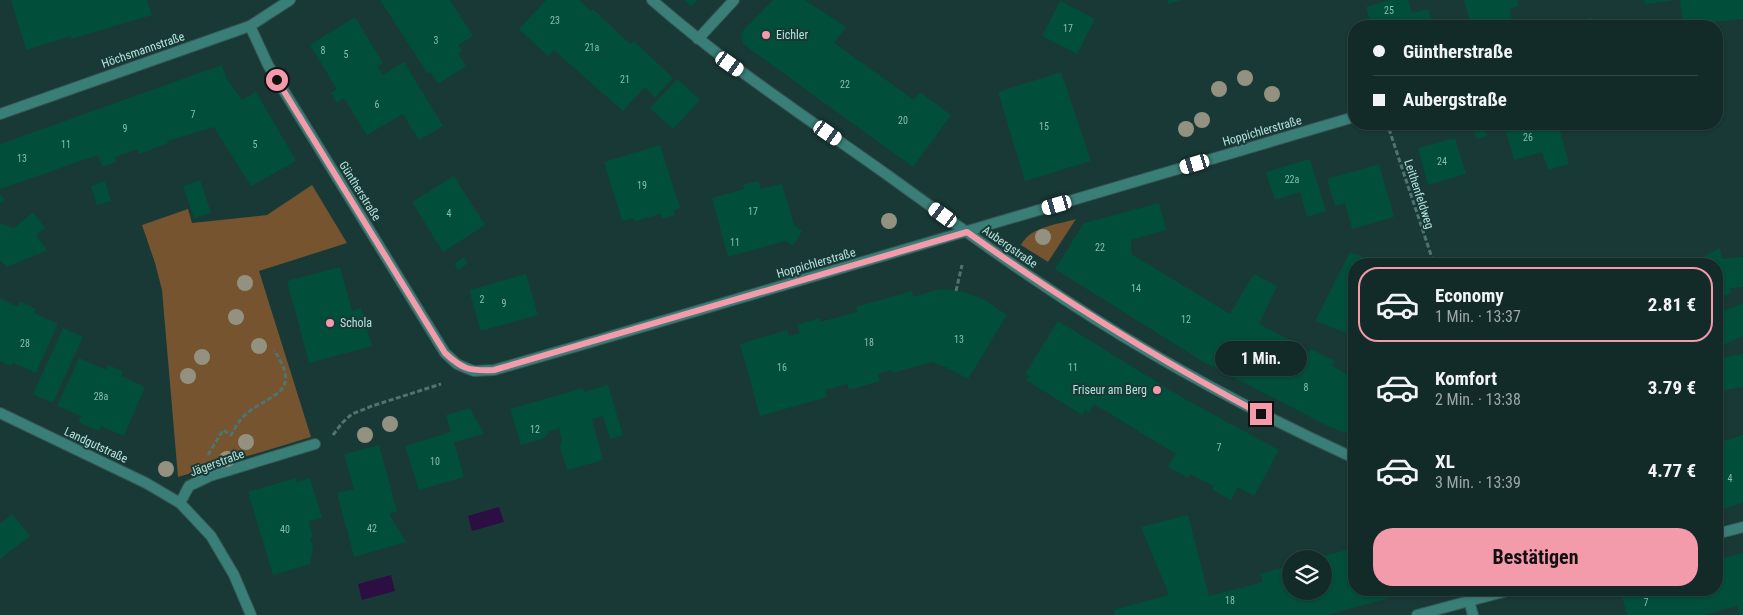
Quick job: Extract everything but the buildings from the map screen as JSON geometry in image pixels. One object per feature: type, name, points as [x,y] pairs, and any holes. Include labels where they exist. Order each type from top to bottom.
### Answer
[{"type":"street","name":"Höchsmannstraße","points":[[0,114],[250,26],[290,0]]},
{"type":"street","name":"Aubergstraße","points":[[652,0],[730,64],[1038,282],[1146,350],[1227,396],[1296,432],[1348,455]]},
{"type":"street","points":[[698,39],[734,0]]},
{"type":"street","name":"Güntherstraße","points":[[250,26],[268,65],[445,353],[457,364]]},
{"type":"street","name":"Hoppichlerstraße","points":[[457,364],[474,371],[494,370],[967,232],[1348,118]]},
{"type":"street","name":"Landgutstraße","points":[[0,413],[146,483],[180,503]]},
{"type":"street","name":"Jägerstraße","points":[[180,503],[189,486],[210,476],[315,444]]},
{"type":"street","points":[[180,503],[211,536],[234,575],[251,615]]},
{"type":"street","points":[[1723,532],[1743,527]]},
{"type":"street","points":[[1417,615],[1487,596]]},
{"type":"street","points":[[1469,601],[1473,615]]},
{"type":"path","name":"Leithenfeldweg","points":[[1389,130],[1432,258]]},
{"type":"path","points":[[956,291],[962,265]]},
{"type":"path","points":[[201,481],[203,463],[223,430],[231,435],[246,414],[281,392],[285,382],[284,371],[281,360],[274,350]]},
{"type":"path","points":[[315,444],[330,438],[352,414],[441,384]]},
{"type":"shaded area","points":[[312,185],[347,243],[259,271],[311,437],[178,477],[162,290],[142,225],[188,209],[192,223],[267,215]]},
{"type":"shaded area","points":[[1076,219],[1048,262],[1021,245],[1025,239],[1038,230]]},
{"type":"shaded area","points":[[499,507],[504,522],[472,531],[468,516]]},
{"type":"shaded area","points":[[391,575],[395,591],[362,600],[358,584]]},
{"type":"place","name":"Eichler","points":[[766,35]]},
{"type":"place","name":"Schola","points":[[330,323]]},
{"type":"place","name":"Friseur am Berg","points":[[1157,390]]},
{"type":"route","points":[[277,80],[445,353],[457,364],[474,371],[494,370],[967,232],[1038,282],[1146,350],[1261,414]]}]
